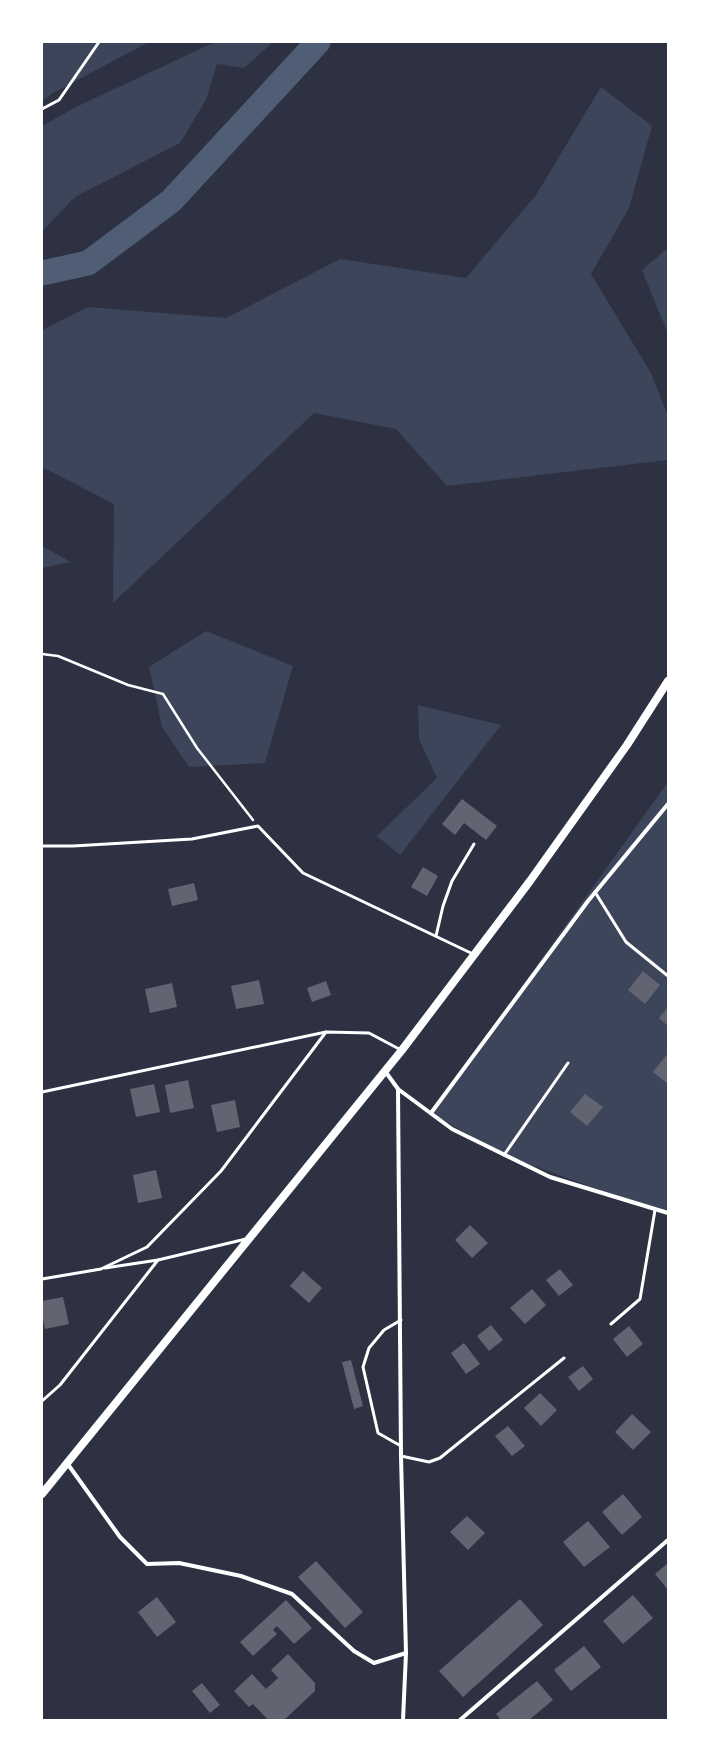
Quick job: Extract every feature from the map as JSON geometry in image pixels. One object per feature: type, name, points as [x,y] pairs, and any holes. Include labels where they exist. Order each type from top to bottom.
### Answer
[{"type":"main road","points":[[42,1494],[402,1050],[530,881],[627,746],[668,681]]},
{"type":"street","points":[[431,1113],[595,892],[668,804]]},
{"type":"street","points":[[385,1071],[398,1089],[452,1129],[550,1177],[668,1213]]},
{"type":"street","points":[[398,1089],[401,1456],[406,1653],[403,1720]]},
{"type":"street","points":[[67,1464],[120,1537],[147,1564],[179,1563],[241,1576],[292,1594],[354,1651],[374,1663],[406,1653]]},
{"type":"street","points":[[460,1720],[668,1540]]},
{"type":"lane","points":[[42,110],[59,100],[99,42]]},
{"type":"lane","points":[[42,846],[73,846],[192,839],[258,826],[304,873],[474,954]]},
{"type":"lane","points":[[436,936],[443,906],[452,881],[474,844]]},
{"type":"lane","points":[[595,892],[626,942],[668,976]]},
{"type":"lane","points":[[101,1269],[147,1247],[221,1171],[326,1032]]},
{"type":"lane","points":[[42,1092],[326,1032],[369,1033],[402,1050]]},
{"type":"lane","points":[[504,1155],[568,1063]]},
{"type":"lane","points":[[611,1324],[640,1299],[655,1210]]},
{"type":"lane","points":[[42,1279],[158,1260],[250,1238]]},
{"type":"lane","points":[[42,1401],[60,1385],[158,1260]]},
{"type":"lane","points":[[401,1320],[384,1330],[369,1348],[363,1367],[378,1433],[401,1446]]},
{"type":"lane","points":[[401,1456],[429,1462],[440,1458],[564,1358]]},
{"type":"path","points":[[42,654],[58,656],[128,685],[163,694],[197,748],[258,826]]},
{"type":"shaded area","points":[[42,42],[149,42],[53,93],[42,101]]},
{"type":"shaded area","points":[[215,42],[273,42],[244,68],[217,64],[206,100],[180,143],[75,197],[42,230],[42,126],[78,106]]},
{"type":"shaded area","points":[[601,87],[652,126],[629,208],[591,274],[651,373],[668,416],[668,460],[447,486],[396,429],[314,413],[113,603],[114,504],[42,467],[42,330],[88,307],[226,318],[340,259],[466,278],[536,195]]},
{"type":"shaded area","points":[[668,248],[668,334],[642,270]]},
{"type":"shaded area","points":[[42,546],[71,562],[42,568]]},
{"type":"shaded area","points":[[206,631],[293,666],[265,763],[189,767],[162,727],[149,667]]},
{"type":"shaded area","points":[[418,705],[501,725],[400,855],[377,836],[437,778],[419,739]]},
{"type":"shaded area","points":[[668,782],[668,1212],[655,1210],[504,1155],[431,1113]]},
{"type":"building","points":[[462,799],[497,826],[486,840],[464,823],[455,835],[442,824]]},
{"type":"building","points":[[423,867],[438,876],[427,896],[411,887]]},
{"type":"building","points":[[194,883],[198,900],[172,906],[168,889]]},
{"type":"building","points":[[643,971],[660,985],[645,1004],[628,990]]},
{"type":"building","points":[[259,980],[264,1004],[236,1009],[231,986]]},
{"type":"building","points":[[326,981],[331,995],[312,1002],[307,988]]},
{"type":"building","points":[[172,983],[177,1007],[150,1013],[145,989]]},
{"type":"building","points":[[668,1007],[668,1026],[659,1018]]},
{"type":"building","points":[[668,1053],[668,1084],[653,1072]]},
{"type":"building","points":[[188,1080],[194,1108],[170,1113],[165,1085]]},
{"type":"building","points":[[154,1084],[160,1112],[136,1117],[130,1089]]},
{"type":"building","points":[[585,1094],[603,1107],[587,1126],[570,1112]]},
{"type":"building","points":[[235,1100],[240,1127],[217,1132],[211,1105]]},
{"type":"building","points":[[156,1170],[162,1198],[138,1203],[133,1175]]},
{"type":"building","points":[[470,1225],[488,1243],[472,1258],[455,1240]]},
{"type":"building","points":[[560,1269],[573,1285],[559,1296],[546,1280]]},
{"type":"building","points":[[303,1271],[322,1288],[309,1303],[290,1286]]},
{"type":"building","points":[[532,1289],[546,1305],[525,1324],[510,1308]]},
{"type":"building","points":[[63,1297],[69,1324],[45,1329],[42,1315],[42,1301]]},
{"type":"building","points":[[491,1325],[503,1340],[489,1351],[477,1336]]},
{"type":"building","points":[[629,1326],[643,1344],[627,1357],[613,1339]]},
{"type":"building","points":[[464,1343],[480,1364],[466,1374],[451,1353]]},
{"type":"building","points":[[351,1360],[363,1406],[354,1409],[342,1362]]},
{"type":"building","points":[[583,1366],[593,1379],[579,1391],[568,1377]]},
{"type":"building","points":[[540,1393],[557,1410],[541,1426],[524,1408]]},
{"type":"building","points":[[632,1414],[651,1432],[633,1450],[615,1432]]},
{"type":"building","points":[[508,1426],[525,1446],[512,1456],[495,1436]]},
{"type":"building","points":[[623,1494],[642,1517],[622,1535],[602,1512]]},
{"type":"building","points":[[467,1516],[485,1533],[468,1550],[450,1532]]},
{"type":"building","points":[[588,1521],[610,1547],[584,1567],[563,1542]]},
{"type":"building","points":[[316,1561],[363,1612],[345,1628],[298,1577]]},
{"type":"building","points":[[668,1563],[668,1590],[655,1574]]},
{"type":"building","points":[[633,1595],[653,1618],[623,1644],[603,1621]]},
{"type":"building","points":[[157,1597],[176,1622],[157,1637],[138,1612]]},
{"type":"building","points":[[520,1599],[543,1625],[463,1697],[439,1671]]},
{"type":"building","points":[[286,1600],[312,1628],[294,1644],[277,1626],[273,1630],[277,1634],[253,1656],[240,1642]]},
{"type":"building","points":[[584,1646],[601,1667],[571,1691],[554,1670]]},
{"type":"building","points":[[288,1654],[315,1683],[315,1691],[284,1720],[268,1720],[253,1704],[249,1707],[234,1691],[252,1674],[266,1689],[278,1678],[271,1670]]},
{"type":"building","points":[[537,1681],[553,1700],[529,1720],[501,1720],[496,1714]]},
{"type":"building","points":[[202,1683],[220,1705],[210,1713],[192,1691]]},
{"type":"waterway","points":[[42,273],[88,263],[171,201],[318,42]]}]
